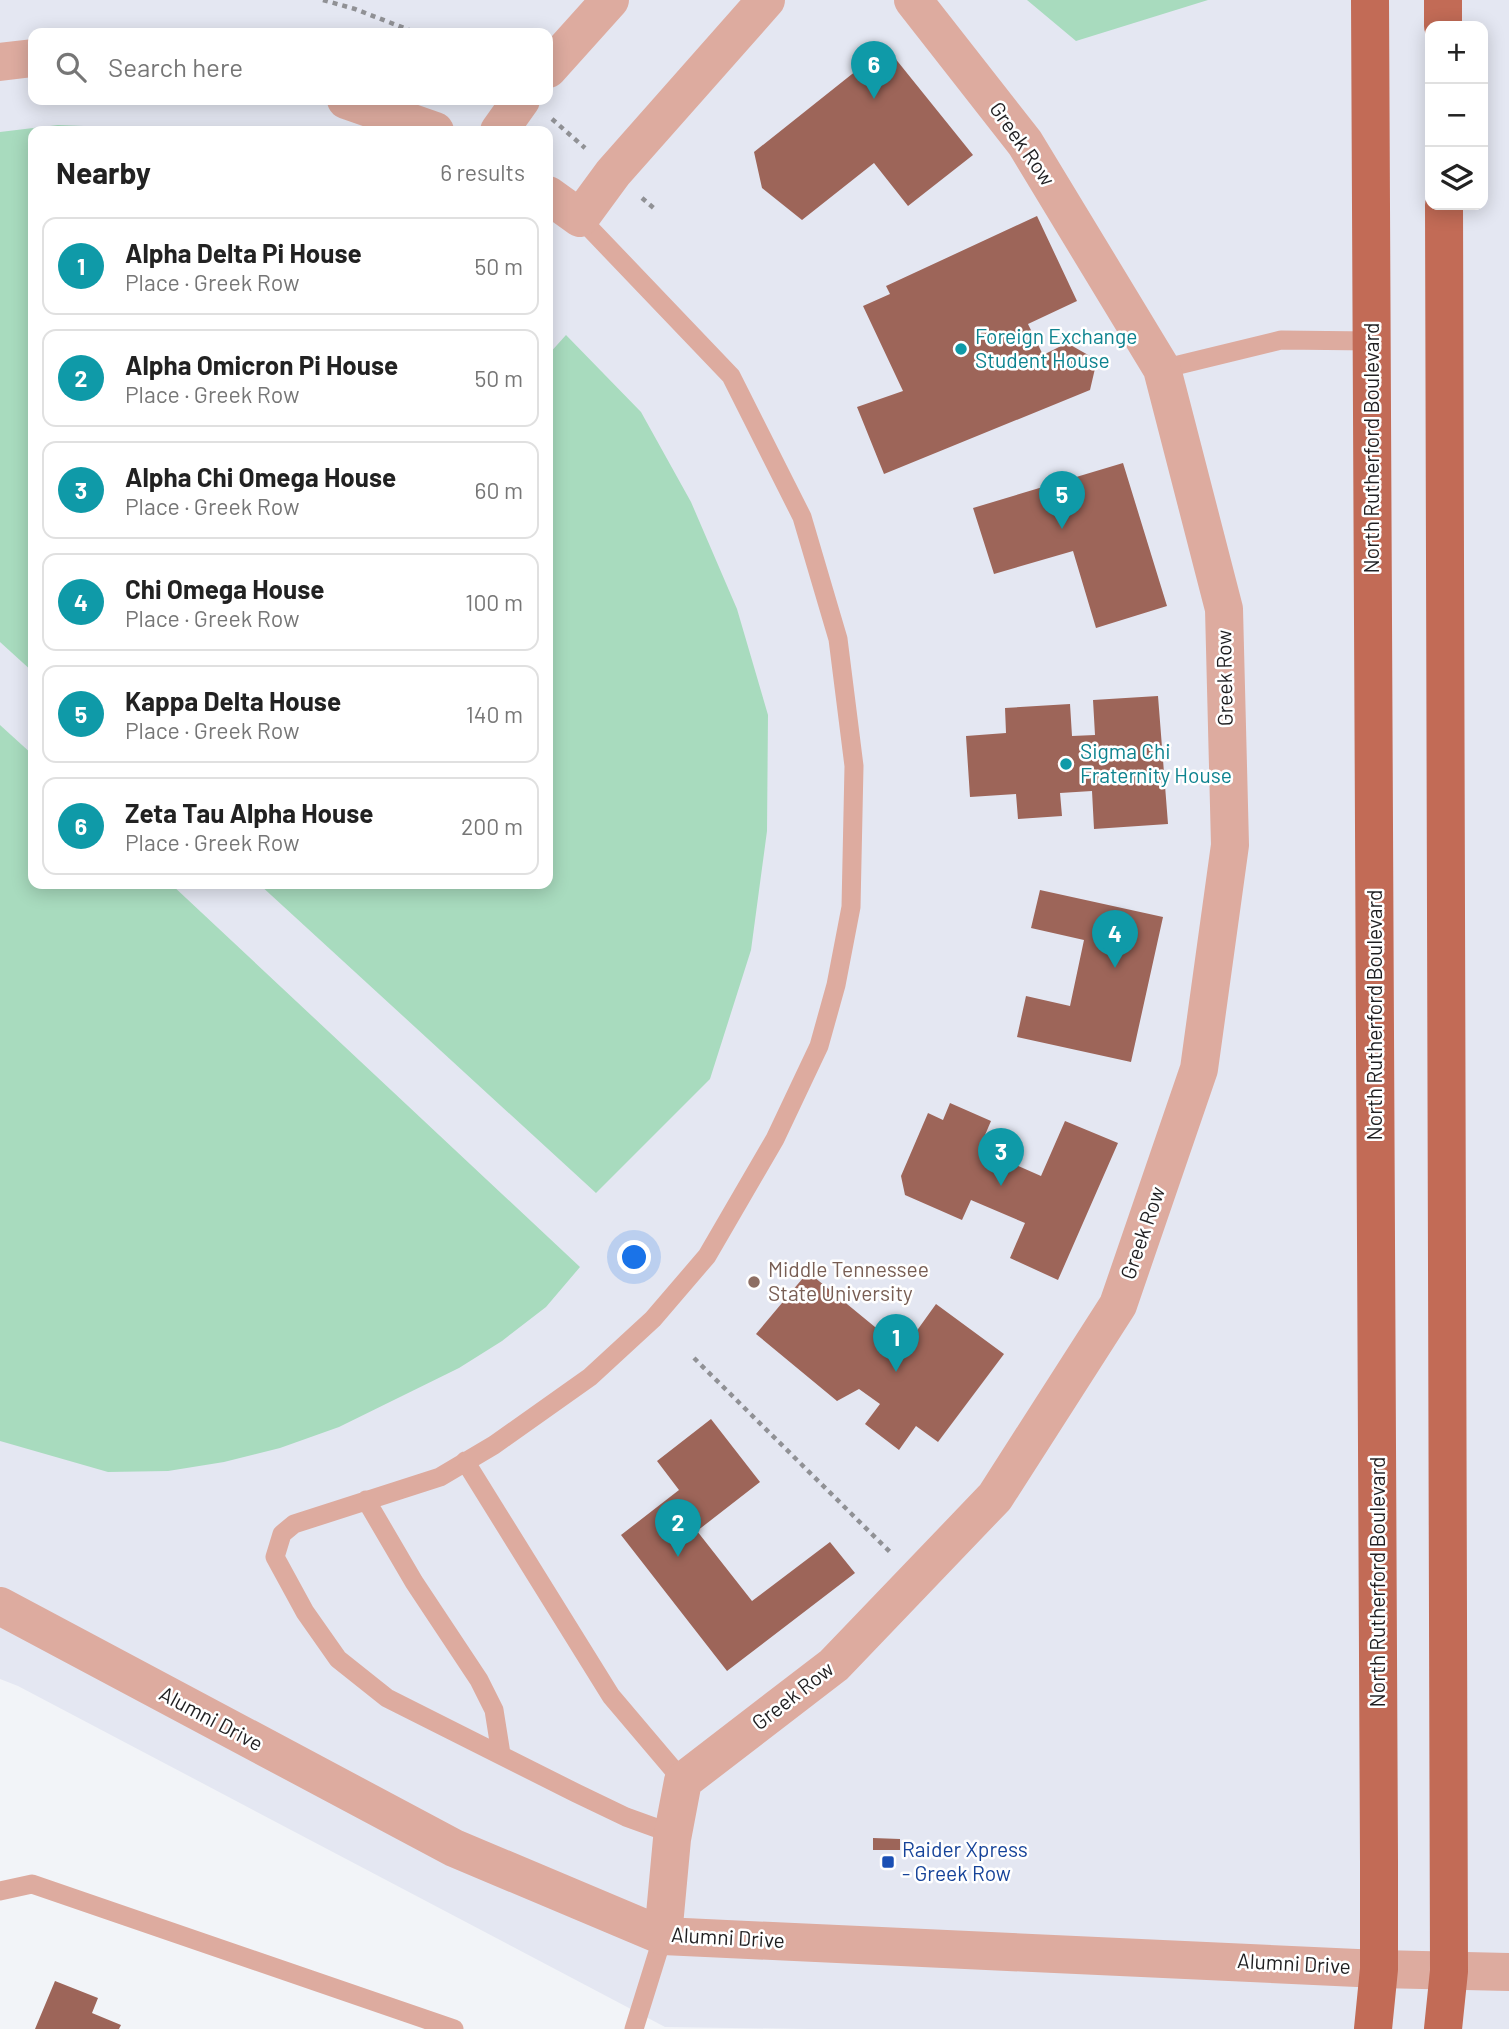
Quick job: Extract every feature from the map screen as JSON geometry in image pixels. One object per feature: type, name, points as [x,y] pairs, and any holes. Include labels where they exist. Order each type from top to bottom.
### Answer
[{"type":"main road","name":"North Rutherford Boulevard","points":[[1370,0],[1379,1969],[1373,2029]]},
{"type":"main road","points":[[1443,0],[1443,21]]},
{"type":"main road","points":[[1443,2029],[1449,1971],[1444,210]]},
{"type":"street","points":[[553,63],[610,0]]},
{"type":"street","points":[[553,199],[580,218],[613,173],[766,0]]},
{"type":"street","name":"Greek Row","points":[[683,1780],[834,1665],[995,1497],[1118,1305],[1199,1069],[1230,845],[1224,609],[1163,369],[1025,144],[913,0]]},
{"type":"street","points":[[0,62],[28,59]]},
{"type":"street","points":[[360,105],[421,126]]},
{"type":"street","points":[[503,126],[517,105]]},
{"type":"street","name":"Alumni Drive","points":[[0,1606],[454,1848],[663,1936],[1379,1969],[1509,1972]]},
{"type":"street","points":[[663,1936],[673,1834],[683,1780]]},
{"type":"lane","points":[[580,218],[731,376],[802,517],[838,639],[854,766],[851,907],[836,985],[818,1046],[775,1139],[707,1256],[653,1319],[590,1377],[494,1445],[440,1477],[294,1524],[282,1534],[275,1557],[305,1612],[338,1659],[387,1698],[626,1817],[673,1834]]},
{"type":"lane","points":[[1163,369],[1281,340],[1372,341]]},
{"type":"lane","points":[[465,1461],[611,1696],[683,1780]]},
{"type":"lane","points":[[366,1500],[414,1582],[479,1680],[494,1710],[500,1755]]},
{"type":"lane","points":[[0,1891],[32,1884],[454,2029]]},
{"type":"lane","points":[[634,2029],[663,1936]]},
{"type":"path","points":[[323,0],[404,28]]},
{"type":"path","points":[[694,1358],[897,1559]]},
{"type":"shaded area","name":"Middle Tennessee State University","points":[[0,0],[1509,0],[1509,2029],[665,2027],[18,1686],[0,1679]]},
{"type":"green space","points":[[1027,0],[1208,0],[1076,41]]},
{"type":"green space","points":[[28,129],[28,667],[0,642],[0,132]]},
{"type":"green space","points":[[566,335],[641,412],[691,502],[737,609],[768,715],[767,831],[751,950],[710,1079],[596,1193],[264,889],[553,889],[553,349]]},
{"type":"green space","points":[[0,725],[28,750],[28,889],[176,889],[580,1267],[546,1307],[502,1341],[459,1368],[339,1427],[280,1448],[224,1462],[168,1471],[108,1472],[0,1441]]},
{"type":"building","points":[[886,47],[973,155],[908,206],[874,163],[802,220],[762,188],[754,152]]},
{"type":"building","name":"Foreign Exchange Student House","points":[[1037,216],[1077,301],[1028,324],[1043,355],[1067,343],[1097,360],[1090,390],[884,474],[857,407],[903,391],[863,306],[890,294],[886,286]]},
{"type":"building","points":[[1123,463],[1167,606],[1096,628],[1073,551],[994,574],[973,508]]},
{"type":"building","name":"Sigma Chi Fraternity House","points":[[1158,696],[1168,824],[1094,829],[1092,791],[1060,793],[1062,816],[1018,819],[1016,794],[970,797],[966,736],[1006,733],[1005,708],[1070,704],[1072,736],[1095,735],[1093,700]]},
{"type":"building","points":[[1040,890],[1163,917],[1131,1062],[1017,1037],[1026,996],[1070,1006],[1084,940],[1031,928]]},
{"type":"building","points":[[950,1103],[991,1121],[979,1149],[1041,1176],[1065,1121],[1118,1143],[1058,1280],[1010,1258],[1025,1223],[971,1200],[962,1220],[905,1195],[901,1176],[928,1113],[943,1120]]},
{"type":"building","points":[[808,1272],[903,1350],[936,1304],[1004,1354],[938,1442],[916,1426],[899,1450],[865,1424],[880,1404],[859,1389],[837,1401],[756,1334]]},
{"type":"building","points":[[711,1419],[760,1482],[697,1531],[752,1601],[830,1542],[855,1573],[727,1671],[621,1535],[679,1490],[657,1461]]},
{"type":"building","points":[[873,1838],[900,1839],[900,1850],[873,1850]]},
{"type":"building","points":[[55,1981],[98,1998],[92,2013],[121,2025],[119,2029],[35,2029]]},
{"type":"place","name":"Zeta Tau Alpha House","points":[[874,99]]},
{"type":"place","name":"Foreign Exchange Student House","points":[[961,349]]},
{"type":"place","name":"Kappa Delta House","points":[[1062,529]]},
{"type":"place","name":"Sigma Chi Fraternity House","points":[[1066,764]]},
{"type":"place","name":"Chi Omega House","points":[[1115,968]]},
{"type":"place","name":"Alpha Chi Omega House","points":[[1001,1186]]},
{"type":"place","name":"Middle Tennessee State University","points":[[754,1282]]},
{"type":"place","name":"Alpha Delta Pi House","points":[[896,1372]]},
{"type":"place","name":"Alpha Omicron Pi House","points":[[678,1557]]},
{"type":"place","name":"Raider Xpress - Greek Row","points":[[888,1862]]}]
